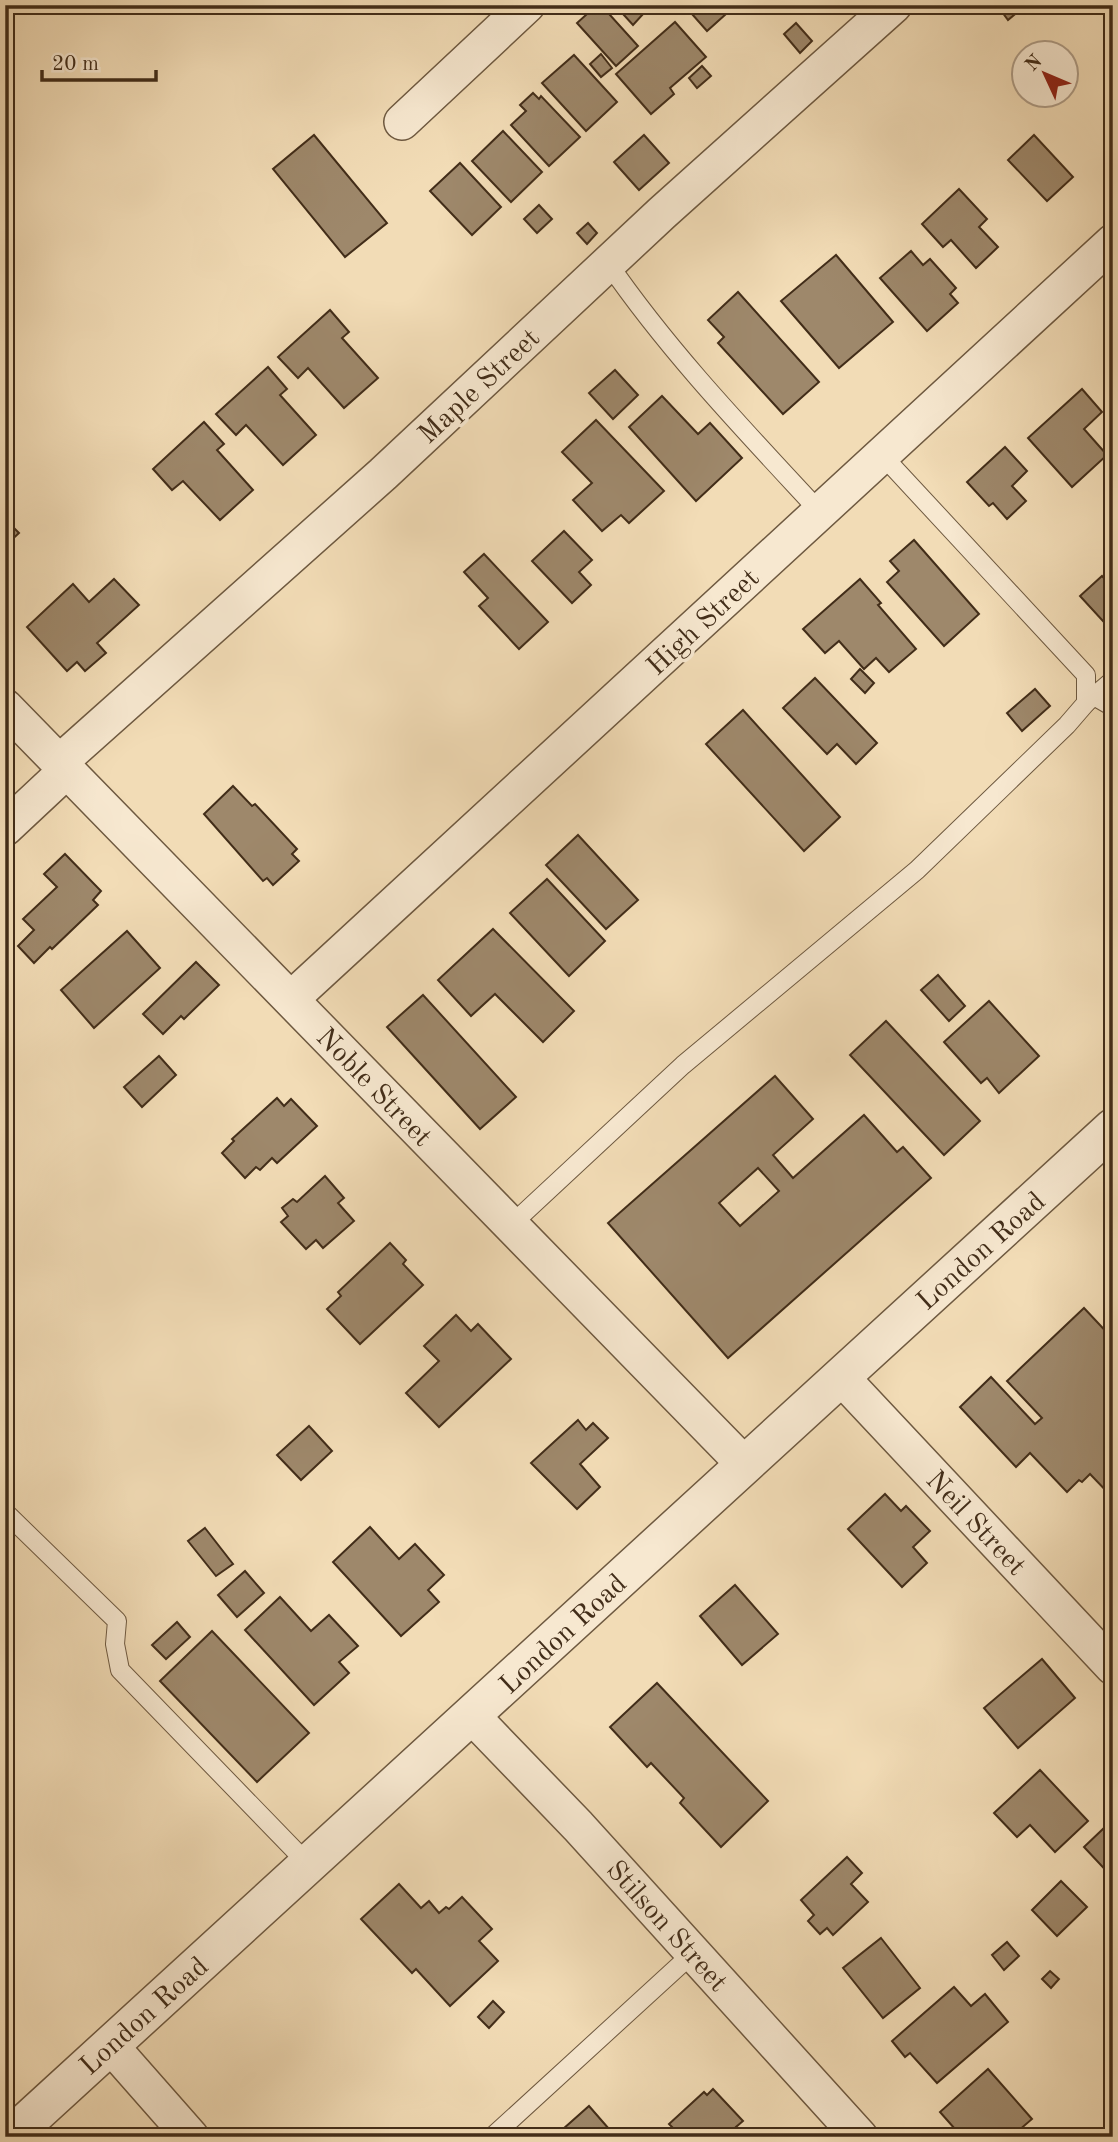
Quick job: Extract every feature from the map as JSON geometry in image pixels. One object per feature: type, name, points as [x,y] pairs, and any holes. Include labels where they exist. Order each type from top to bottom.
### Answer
[{"type":"street","points":[[402,122],[527,5]]},
{"type":"street","name":"Maple Street","points":[[5,828],[64,766],[383,474],[608,263],[894,5]]},
{"type":"street","name":"High Street","points":[[291,999],[1113,242]]},
{"type":"street","name":"Noble Street","points":[[5,707],[745,1465]]},
{"type":"street","name":"London Road","points":[[10,2137],[1113,1128]]},
{"type":"street","name":"Neil Street","points":[[841,1377],[1107,1650]]},
{"type":"street","name":"Stilson Street","points":[[472,1716],[578,1826],[860,2137]]},
{"type":"street","points":[[110,2045],[191,2137]]},
{"type":"lane","points":[[608,263],[643,313],[820,512]]},
{"type":"lane","points":[[882,455],[1086,675],[1090,700]]},
{"type":"lane","points":[[511,1225],[683,1065],[916,870],[1113,680]]},
{"type":"lane","points":[[1090,700],[1113,707]]},
{"type":"lane","points":[[5,1512],[117,1621],[115,1644],[120,1670],[308,1864]]},
{"type":"lane","points":[[492,2137],[693,1953]]},
{"type":"building","points":[[597,5],[601,5],[638,46],[616,66],[577,23]]},
{"type":"building","points":[[632,5],[636,5],[644,13],[633,25],[623,14]]},
{"type":"building","points":[[684,5],[736,5],[707,31]]},
{"type":"building","points":[[997,5],[1026,5],[1008,20]]},
{"type":"building","points":[[675,22],[706,57],[670,88],[674,94],[651,114],[616,74]]},
{"type":"building","points":[[796,23],[812,41],[800,53],[784,34]]},
{"type":"building","points":[[601,54],[612,68],[601,77],[590,64]]},
{"type":"building","points":[[574,55],[617,102],[586,131],[542,83]]},
{"type":"building","points":[[702,66],[711,76],[697,88],[689,78]]},
{"type":"building","points":[[533,93],[539,99],[541,96],[580,137],[549,166],[511,125],[526,111],[520,105]]},
{"type":"building","points":[[503,131],[542,172],[511,202],[472,161]]},
{"type":"building","points":[[314,135],[387,223],[345,257],[273,169]]},
{"type":"building","points":[[644,135],[669,163],[639,190],[614,162]]},
{"type":"building","points":[[1034,135],[1073,177],[1047,201],[1008,160]]},
{"type":"building","points":[[460,163],[501,207],[472,235],[430,191]]},
{"type":"building","points":[[959,189],[987,219],[979,227],[998,247],[976,268],[951,240],[943,247],[922,224]]},
{"type":"building","points":[[539,205],[552,219],[537,233],[524,219]]},
{"type":"building","points":[[588,223],[597,233],[587,244],[577,233]]},
{"type":"building","points":[[911,251],[923,265],[930,259],[956,288],[950,294],[958,303],[927,331],[880,278]]},
{"type":"building","points":[[836,255],[893,322],[839,368],[781,301]]},
{"type":"building","points":[[738,292],[819,382],[783,414],[718,343],[724,337],[708,320]]},
{"type":"building","points":[[330,310],[349,332],[342,338],[378,378],[344,408],[308,368],[298,378],[278,357]]},
{"type":"building","points":[[268,367],[287,389],[280,395],[316,435],[283,465],[246,425],[236,435],[216,414]]},
{"type":"building","points":[[615,370],[638,395],[613,419],[589,393]]},
{"type":"building","points":[[1082,389],[1102,412],[1084,429],[1107,455],[1072,487],[1028,438]]},
{"type":"building","points":[[662,396],[698,434],[710,423],[742,458],[696,501],[629,427]]},
{"type":"building","points":[[596,420],[664,491],[629,523],[621,515],[602,531],[573,500],[592,483],[562,452]]},
{"type":"building","points":[[204,422],[224,444],[217,450],[253,490],[220,520],[183,481],[172,490],[153,469]]},
{"type":"building","points":[[1005,447],[1027,471],[1012,486],[1026,501],[1007,519],[993,503],[989,506],[967,482]]},
{"type":"building","points":[[5,519],[19,533],[5,546]]},
{"type":"building","points":[[564,531],[592,560],[579,572],[591,585],[572,603],[532,561]]},
{"type":"building","points":[[914,540],[979,614],[944,646],[887,582],[899,571],[890,561]]},
{"type":"building","points":[[484,554],[548,622],[519,649],[479,606],[488,598],[464,572]]},
{"type":"building","points":[[1102,576],[1113,588],[1113,632],[1080,596]]},
{"type":"building","points":[[114,579],[139,605],[97,643],[106,653],[85,671],[77,662],[67,671],[27,627],[73,584],[89,602]]},
{"type":"building","points":[[860,579],[881,603],[878,605],[916,649],[889,672],[876,658],[864,669],[839,641],[825,653],[803,629]]},
{"type":"building","points":[[860,669],[874,683],[865,693],[851,679]]},
{"type":"building","points":[[815,678],[877,743],[856,764],[837,744],[827,754],[783,708]]},
{"type":"building","points":[[1035,689],[1050,706],[1022,731],[1007,713]]},
{"type":"building","points":[[743,710],[840,817],[804,851],[706,744]]},
{"type":"building","points":[[233,786],[252,806],[255,804],[297,849],[292,854],[299,861],[273,885],[267,878],[263,881],[204,814]]},
{"type":"building","points":[[578,835],[638,900],[606,929],[546,865]]},
{"type":"building","points":[[65,854],[101,891],[93,900],[98,905],[34,963],[18,946],[34,930],[23,919],[57,887],[44,874]]},
{"type":"building","points":[[547,879],[605,941],[569,976],[510,913]]},
{"type":"building","points":[[493,929],[574,1011],[543,1042],[495,994],[471,1016],[438,980]]},
{"type":"building","points":[[127,931],[160,968],[94,1028],[61,990]]},
{"type":"building","points":[[196,962],[219,985],[184,1019],[181,1016],[163,1034],[143,1014]]},
{"type":"building","points":[[938,975],[965,1006],[949,1021],[921,990]]},
{"type":"building","points":[[423,995],[516,1097],[480,1129],[387,1027]]},
{"type":"building","points":[[989,1001],[1039,1056],[999,1093],[987,1078],[981,1083],[944,1042]]},
{"type":"building","points":[[886,1021],[980,1121],[944,1155],[850,1055]]},
{"type":"building","points":[[159,1056],[176,1075],[142,1107],[124,1087]]},
{"type":"building","points":[[775,1076],[813,1119],[773,1155],[793,1178],[864,1115],[897,1152],[903,1147],[931,1178],[728,1358],[608,1223]],"holes":[[[758,1168],[779,1191],[740,1226],[719,1203]]]},
{"type":"building","points":[[277,1098],[284,1106],[291,1099],[317,1126],[277,1163],[272,1158],[260,1170],[256,1167],[245,1178],[222,1153],[234,1141],[232,1139]]},
{"type":"building","points":[[325,1176],[344,1198],[338,1203],[354,1221],[323,1248],[316,1240],[306,1249],[281,1222],[288,1216],[282,1208],[293,1199],[297,1202]]},
{"type":"building","points":[[390,1243],[406,1260],[403,1264],[423,1285],[360,1344],[327,1309],[341,1296],[338,1292]]},
{"type":"building","points":[[1084,1308],[1113,1339],[1113,1498],[1090,1474],[1067,1492],[1030,1453],[1016,1467],[960,1407],[991,1377],[1035,1424],[1042,1418],[1007,1381]]},
{"type":"building","points":[[456,1315],[471,1331],[478,1324],[511,1359],[439,1427],[406,1393],[439,1361],[424,1346]]},
{"type":"building","points":[[578,1420],[586,1430],[593,1423],[608,1438],[580,1464],[600,1487],[577,1509],[531,1463]]},
{"type":"building","points":[[309,1426],[332,1451],[301,1480],[277,1455]]},
{"type":"building","points":[[885,1494],[901,1511],[906,1506],[930,1531],[913,1547],[927,1563],[902,1587],[848,1529]]},
{"type":"building","points":[[370,1527],[399,1559],[415,1544],[444,1575],[428,1590],[439,1602],[401,1636],[333,1562]]},
{"type":"building","points":[[205,1528],[233,1564],[216,1576],[188,1541]]},
{"type":"building","points":[[245,1571],[264,1593],[237,1617],[218,1595]]},
{"type":"building","points":[[735,1585],[778,1634],[742,1665],[700,1616]]},
{"type":"building","points":[[280,1597],[311,1631],[329,1615],[358,1646],[339,1662],[349,1673],[314,1705],[245,1630]]},
{"type":"building","points":[[177,1622],[190,1637],[166,1659],[152,1645]]},
{"type":"building","points":[[212,1631],[309,1733],[257,1782],[160,1681]]},
{"type":"building","points":[[1042,1659],[1075,1698],[1018,1748],[984,1708]]},
{"type":"building","points":[[657,1683],[768,1801],[721,1847],[680,1803],[684,1798],[651,1763],[647,1767],[610,1727]]},
{"type":"building","points":[[1040,1770],[1088,1821],[1055,1852],[1030,1825],[1017,1837],[994,1813]]},
{"type":"building","points":[[1104,1828],[1113,1837],[1113,1878],[1084,1847]]},
{"type":"building","points":[[847,1857],[862,1873],[851,1884],[868,1902],[833,1935],[827,1928],[820,1934],[808,1921],[814,1915],[801,1900]]},
{"type":"building","points":[[1061,1881],[1087,1907],[1057,1936],[1032,1910]]},
{"type":"building","points":[[399,1884],[421,1908],[429,1901],[439,1913],[446,1907],[449,1909],[462,1897],[492,1929],[479,1941],[498,1961],[450,2006],[416,1969],[412,1973],[361,1919]]},
{"type":"building","points":[[881,1938],[920,1988],[883,2018],[843,1968]]},
{"type":"building","points":[[1007,1942],[1019,1956],[1004,1970],[992,1955]]},
{"type":"building","points":[[1050,1971],[1059,1979],[1051,1988],[1042,1979]]},
{"type":"building","points":[[954,1987],[971,2006],[985,1994],[1008,2022],[937,2083],[910,2053],[905,2057],[892,2041]]},
{"type":"building","points":[[493,2001],[504,2012],[489,2028],[478,2017]]},
{"type":"building","points":[[988,2069],[1032,2119],[1011,2137],[962,2137],[940,2112]]},
{"type":"building","points":[[713,2089],[743,2121],[736,2127],[739,2131],[733,2137],[676,2137],[679,2134],[669,2124],[704,2092],[707,2095]]},
{"type":"building","points":[[589,2106],[616,2137],[554,2137]]}]
